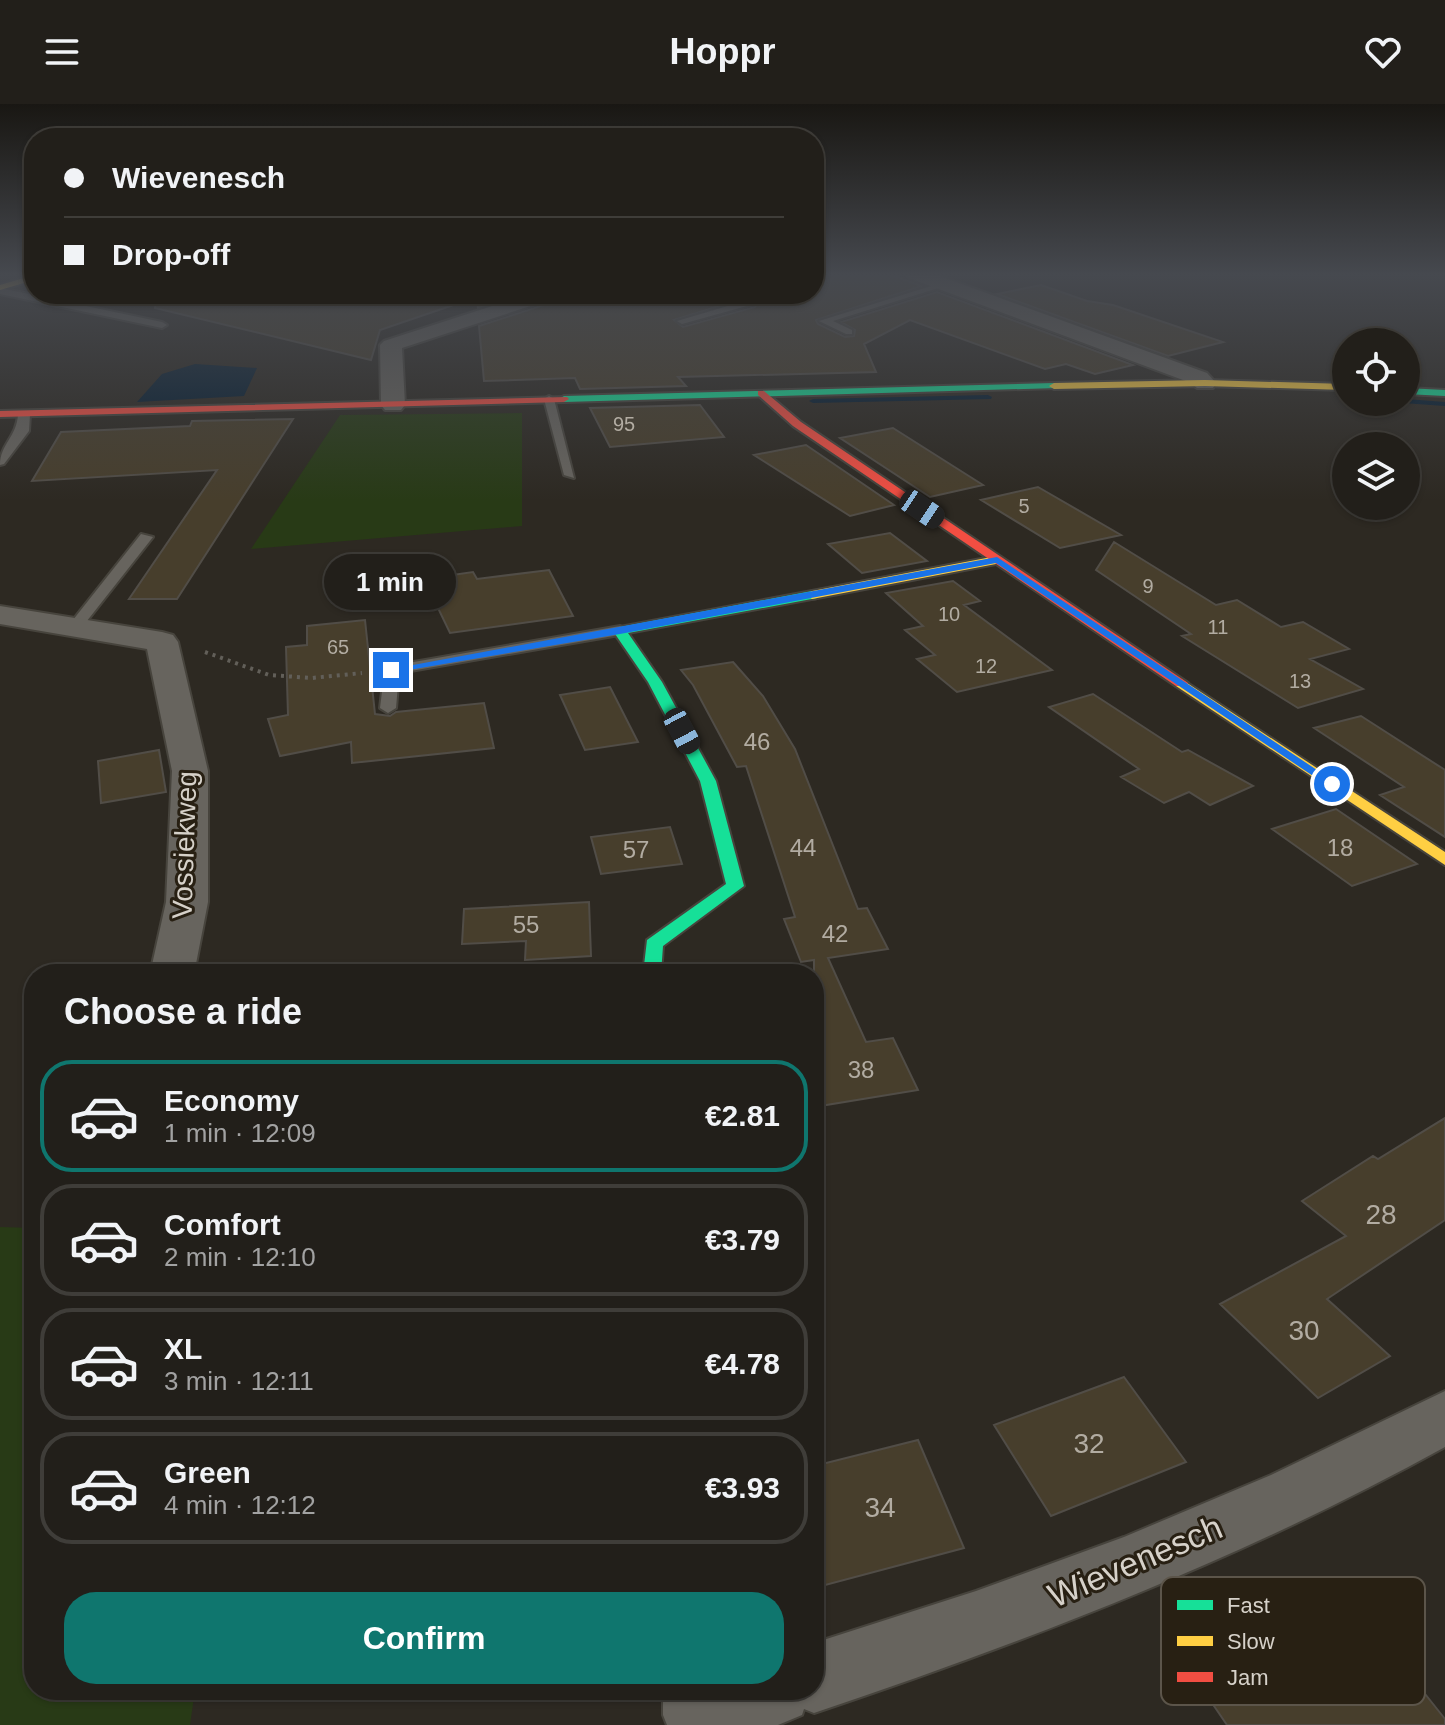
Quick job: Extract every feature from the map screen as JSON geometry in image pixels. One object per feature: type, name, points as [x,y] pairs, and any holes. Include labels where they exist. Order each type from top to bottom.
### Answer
[{"type":"street","points":[[391,350],[393,405]]},
{"type":"street","points":[[1128,350],[1205,383]]},
{"type":"street","points":[[0,414],[1205,383],[1332,387]]},
{"type":"street","points":[[1420,392],[1445,393]]},
{"type":"street","points":[[761,393],[781,413],[1445,860]]},
{"type":"street","points":[[653,964],[654,944],[735,886],[708,781],[655,682],[620,631],[997,560]]},
{"type":"street","points":[[0,615],[162,642]]},
{"type":"street","name":"Vossiekweg","points":[[162,642],[190,771],[187,902],[174,964]]},
{"type":"street","name":"Wievenesch","points":[[824,1675],[943,1637],[1140,1562],[1381,1452],[1445,1417]]},
{"type":"street","points":[[698,1710],[738,1700]]},
{"type":"lane","points":[[549,399],[570,475]]},
{"type":"lane","points":[[0,461],[23,431],[24,414]]},
{"type":"lane","points":[[74,628],[146,537]]},
{"type":"lane","points":[[388,708],[391,670],[620,631]]},
{"type":"path","points":[[162,642],[209,653],[269,675],[312,678],[391,670]]},
{"type":"green space","points":[[522,413],[522,526],[251,549],[340,415]]},
{"type":"green space","points":[[0,1227],[24,1228],[24,1700],[194,1700],[190,1725],[0,1725]]},
{"type":"water","points":[[195,364],[257,368],[244,396],[137,402],[162,374]]},
{"type":"building","points":[[328,350],[374,350],[371,360]]},
{"type":"building","points":[[481,350],[866,350],[876,372],[678,377],[686,386],[580,389],[575,378],[484,381]]},
{"type":"building","points":[[992,350],[1092,350],[1133,365],[1095,374],[1066,364],[1045,369]]},
{"type":"building","points":[[1150,350],[1193,350],[1168,356]]},
{"type":"building","points":[[700,405],[724,437],[610,447],[590,408]]},
{"type":"building","points":[[293,419],[177,599],[129,599],[217,470],[32,481],[61,432],[190,426],[192,421]]},
{"type":"building","points":[[893,428],[983,485],[930,497],[840,438]]},
{"type":"building","points":[[806,445],[894,505],[850,516],[754,455]]},
{"type":"building","points":[[1038,487],[1121,535],[1060,548],[981,500]]},
{"type":"building","points":[[890,533],[927,561],[862,573],[828,544]]},
{"type":"building","points":[[1114,542],[1216,605],[1237,600],[1281,627],[1303,622],[1349,649],[1310,659],[1363,689],[1298,708],[1182,636],[1191,634],[1096,570]]},
{"type":"building","points":[[549,570],[573,616],[450,633],[424,579],[473,572],[477,579]]},
{"type":"building","points":[[953,581],[980,601],[964,605],[1052,670],[957,692],[917,659],[935,655],[905,630],[923,626],[886,593]]},
{"type":"building","points":[[365,620],[375,714],[390,716],[396,712],[484,703],[494,748],[352,763],[351,742],[280,756],[268,719],[288,715],[286,647],[307,645],[307,626]]},
{"type":"building","points":[[733,662],[763,696],[795,749],[858,909],[867,908],[888,949],[828,958],[866,1042],[893,1038],[918,1090],[824,1105],[824,964],[814,964],[814,960],[801,962],[784,919],[795,917],[746,766],[737,767],[693,685],[681,670]]},
{"type":"building","points":[[610,687],[638,742],[585,750],[560,695]]},
{"type":"building","points":[[1093,694],[1182,752],[1188,750],[1253,786],[1210,805],[1189,792],[1164,803],[1121,777],[1139,769],[1049,707]]},
{"type":"building","points":[[1361,716],[1445,770],[1445,837],[1380,795],[1404,787],[1314,728]]},
{"type":"building","points":[[159,750],[166,792],[101,803],[98,761]]},
{"type":"building","points":[[1336,809],[1417,864],[1352,886],[1272,829]]},
{"type":"building","points":[[670,827],[682,864],[601,874],[591,837]]},
{"type":"building","points":[[589,902],[591,956],[525,960],[526,941],[462,944],[464,909]]},
{"type":"building","points":[[1445,1118],[1445,1220],[1327,1299],[1390,1356],[1318,1398],[1220,1304],[1346,1236],[1302,1201],[1373,1156],[1378,1159]]},
{"type":"building","points":[[1124,1377],[1186,1462],[1051,1516],[994,1425]]},
{"type":"building","points":[[918,1440],[964,1548],[824,1585],[824,1464]]},
{"type":"building","points":[[1425,1694],[1445,1719],[1445,1725],[1227,1725],[1213,1705],[1425,1705]]},
{"type":"waterway","points":[[813,401],[988,397]]},
{"type":"waterway","points":[[1420,402],[1445,404]]},
{"type":"traffic: fast","points":[[564,399],[1054,386]]},
{"type":"traffic: fast","points":[[1420,392],[1445,393]]},
{"type":"traffic: fast","points":[[653,964],[654,944],[735,886],[708,781],[655,682],[620,631],[812,595]]},
{"type":"traffic: slow","points":[[1054,386],[1205,383],[1332,387]]},
{"type":"traffic: slow","points":[[812,595],[997,560]]},
{"type":"traffic: slow","points":[[1181,683],[1445,860]]},
{"type":"traffic: jam","points":[[761,393],[797,424],[1181,683]]},
{"type":"traffic: jam","points":[[0,414],[564,399]]},
{"type":"route","points":[[391,670],[620,631],[997,560],[1332,784]]}]
